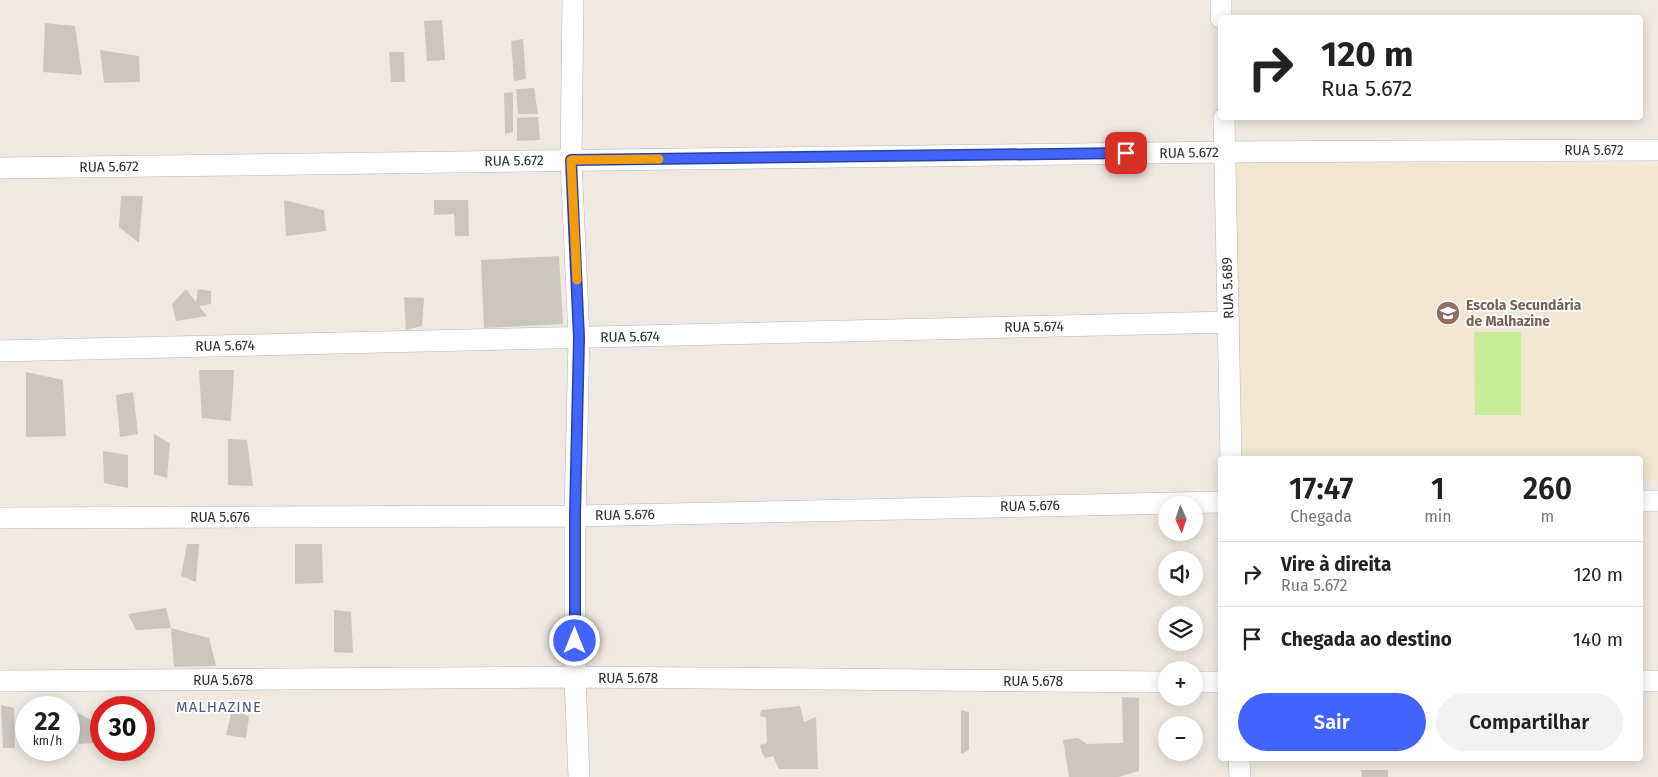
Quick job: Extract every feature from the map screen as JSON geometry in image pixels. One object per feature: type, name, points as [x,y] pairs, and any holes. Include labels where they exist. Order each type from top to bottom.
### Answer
[{"type":"street","points":[[573,0],[571,160],[579,338],[575,516],[575,677],[579,777]]},
{"type":"street","points":[[1221,0],[1221,15]]},
{"type":"street","name":"RUA 5.689","points":[[1224,120],[1231,456]]},
{"type":"street","name":"RUA 5.672","points":[[0,168],[1224,152],[1658,150]]},
{"type":"street","name":"RUA 5.674","points":[[0,351],[1229,322]]},
{"type":"street","points":[[1643,501],[1658,501]]},
{"type":"street","name":"RUA 5.676","points":[[0,518],[575,516],[1218,502]]},
{"type":"street","name":"RUA 5.678","points":[[0,681],[575,677],[1158,682]]},
{"type":"street","points":[[1643,681],[1658,681]]},
{"type":"street","points":[[1203,682],[1218,682]]},
{"type":"street","points":[[1239,761],[1240,777]]},
{"type":"shaded area","name":"Escola Secundária de Malhazine","points":[[1236,161],[1658,166],[1658,481],[1643,481],[1643,456],[1241,456]]},
{"type":"green space","points":[[1474,332],[1521,332],[1521,415],[1475,415]]},
{"type":"building","points":[[442,20],[445,60],[427,61],[424,21]]},
{"type":"building","points":[[45,23],[75,26],[82,75],[43,72]]},
{"type":"building","points":[[523,39],[526,79],[514,81],[511,41]]},
{"type":"building","points":[[100,50],[139,56],[140,82],[104,83]]},
{"type":"building","points":[[389,52],[404,52],[405,82],[391,82]]},
{"type":"building","points":[[534,88],[538,114],[518,114],[516,89]]},
{"type":"building","points":[[513,92],[513,132],[505,134],[504,93]]},
{"type":"building","points":[[538,117],[540,140],[517,141],[517,118]]},
{"type":"building","points":[[121,196],[143,196],[139,243],[119,227]]},
{"type":"building","points":[[284,200],[324,210],[326,231],[286,236]]},
{"type":"building","points":[[434,200],[468,200],[469,236],[455,236],[454,214],[434,215]]},
{"type":"building","points":[[559,256],[563,324],[484,328],[481,260]]},
{"type":"building","points":[[186,289],[196,302],[198,289],[211,291],[211,304],[199,306],[207,316],[176,321],[172,304]]},
{"type":"building","points":[[404,297],[424,298],[422,326],[406,330]]},
{"type":"building","points":[[199,370],[234,370],[231,421],[202,418]]},
{"type":"building","points":[[26,372],[63,380],[66,436],[26,437]]},
{"type":"building","points":[[133,392],[138,434],[120,437],[116,395]]},
{"type":"building","points":[[154,434],[170,443],[167,478],[154,474]]},
{"type":"building","points":[[228,439],[247,440],[253,486],[228,485]]},
{"type":"building","points":[[103,451],[128,455],[128,488],[104,483]]},
{"type":"building","points":[[187,544],[199,544],[196,582],[181,576]]},
{"type":"building","points":[[295,544],[322,544],[323,583],[295,584]]},
{"type":"building","points":[[166,608],[171,628],[136,630],[128,614]]},
{"type":"building","points":[[334,610],[351,612],[353,653],[334,652]]},
{"type":"building","points":[[171,628],[209,638],[216,666],[174,667]]},
{"type":"building","points":[[1122,697],[1139,698],[1139,771],[1119,777],[1069,777],[1063,740],[1078,738],[1087,744],[1123,743]]},
{"type":"building","points":[[1,705],[14,708],[15,748],[3,748]]},
{"type":"building","points":[[233,706],[249,717],[246,738],[226,735]]},
{"type":"building","points":[[800,706],[804,722],[816,717],[818,769],[779,769],[773,756],[765,758],[762,753],[760,745],[767,743],[766,718],[760,716],[761,710]]},
{"type":"building","points":[[961,710],[969,712],[969,750],[961,754]]},
{"type":"building","points":[[80,714],[90,719],[90,743],[80,744]]},
{"type":"building","points":[[1361,770],[1388,770],[1388,777],[1362,777]]},
{"type":"slow traffic","points":[[577,280],[571,160],[659,159]]},
{"type":"place","name":"Escola Secundária de Malhazine","points":[[1448,313]]},
{"type":"district","name":"MALHAZINE","points":[[219,707]]},
{"type":"route","points":[[575,641],[575,516],[579,338],[571,160],[1126,153]]}]
